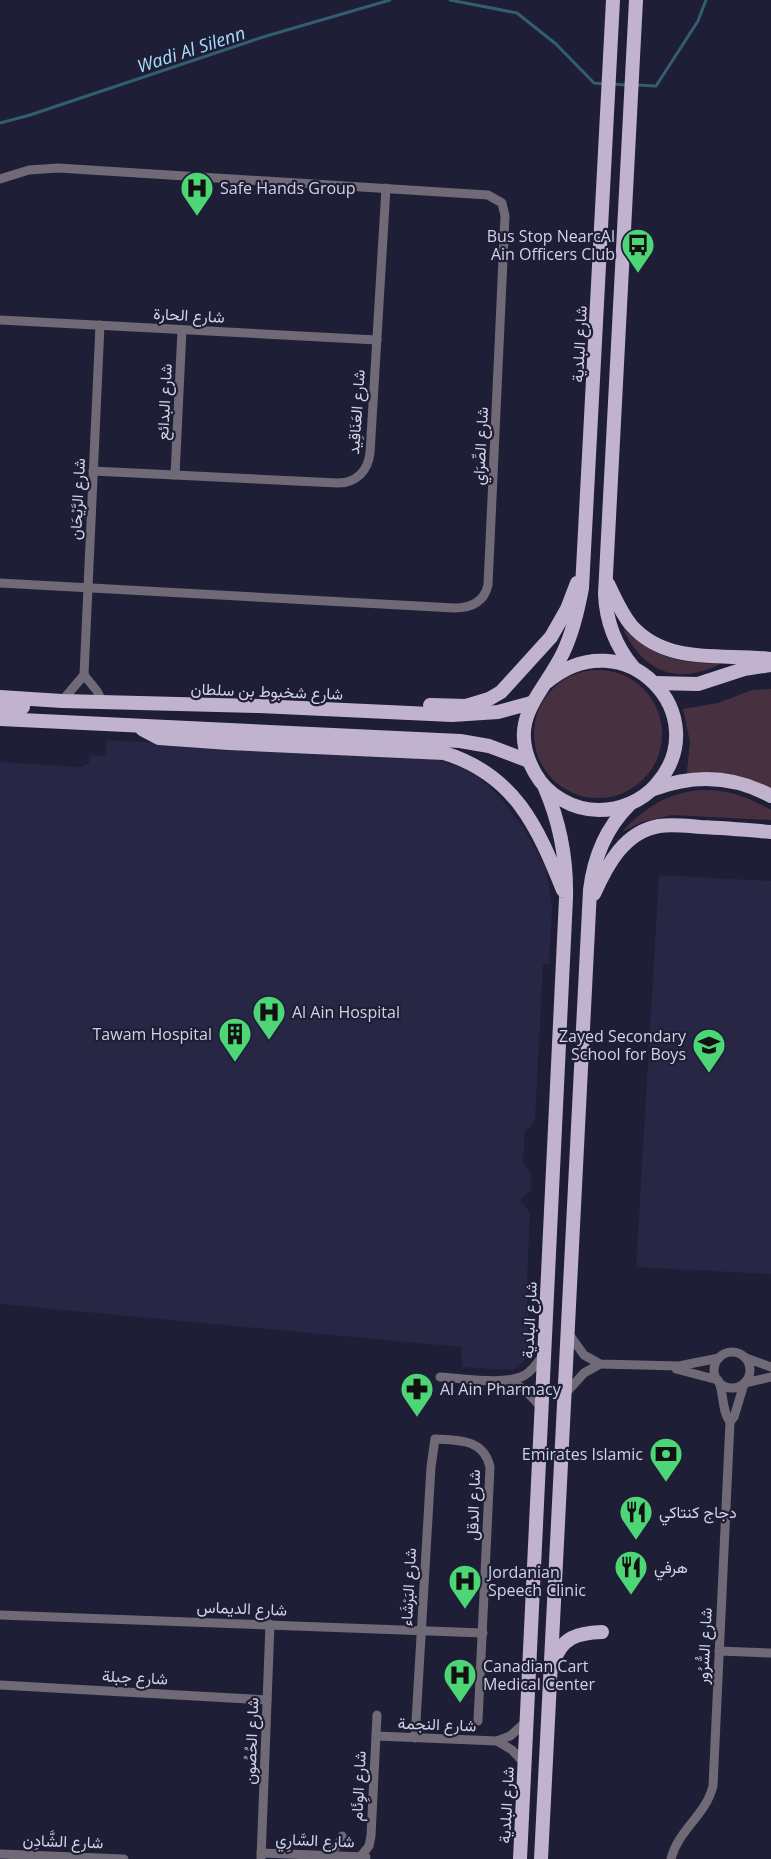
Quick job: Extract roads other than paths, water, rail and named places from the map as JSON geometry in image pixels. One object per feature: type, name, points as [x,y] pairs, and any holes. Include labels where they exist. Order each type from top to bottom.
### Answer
[{"type":"main road","name":"شارع البلدية","points":[[547,682],[564,652],[576,621],[582,588],[612,6]]},
{"type":"main road","points":[[636,7],[606,606],[611,631],[620,650],[633,667],[655,683],[669,705],[674,724],[675,743],[668,768],[652,789]]},
{"type":"main road","points":[[259,706],[321,702],[466,706],[489,699],[501,692],[551,637],[567,609],[582,569]]},
{"type":"main road","points":[[606,581],[631,625],[653,643],[693,656],[771,659]]},
{"type":"main road","points":[[633,667],[607,660],[581,662],[568,667],[547,682],[531,703],[526,717],[525,747],[529,762],[544,786],[568,803],[598,810],[614,809],[629,804],[652,789],[682,781],[713,779],[739,783],[771,796]]},
{"type":"main road","points":[[655,683],[698,684],[737,671],[771,665]]},
{"type":"main road","name":"شارع شخبوط بن سلطان","points":[[0,697],[468,715],[498,712],[531,703]]},
{"type":"main road","points":[[0,706],[84,710],[153,704]]},
{"type":"main road","points":[[0,719],[460,741],[496,748],[529,762]]},
{"type":"main road","points":[[137,727],[159,738],[437,753],[455,757],[490,775],[517,801],[547,848],[566,898]]},
{"type":"main road","name":"شارع البلدية","points":[[520,1859],[566,898],[566,865],[560,832],[544,786]]},
{"type":"main road","points":[[541,1859],[592,876],[599,849],[612,825],[629,804]]},
{"type":"main road","points":[[590,908],[598,884],[610,862],[623,846],[643,831],[659,826],[675,825],[771,832]]},
{"type":"main road","points":[[551,1668],[557,1652],[568,1640],[576,1635],[602,1632]]},
{"type":"main road","points":[[542,1838],[548,1859]]},
{"type":"street","name":"شارع الصِّرَاي","points":[[0,178],[29,170],[48,168],[386,188],[488,195],[498,199],[505,212],[488,580],[484,595],[472,606],[460,608],[0,583]]},
{"type":"street","name":"شارع العَنَاقِيد","points":[[93,471],[338,483],[349,482],[358,477],[365,469],[369,458],[386,188]]},
{"type":"street","name":"شارع الحارة","points":[[0,320],[376,340]]},
{"type":"street","name":"شارع الرَّيْحَان","points":[[84,675],[100,325]]},
{"type":"street","name":"شارع البدائع","points":[[175,475],[182,330]]},
{"type":"street","points":[[62,701],[84,675],[98,691],[102,701]]},
{"type":"street","points":[[568,1332],[578,1348],[600,1364],[665,1366],[692,1364],[719,1358]]},
{"type":"street","points":[[719,1381],[714,1369],[719,1358],[725,1353],[734,1352],[771,1367]]},
{"type":"street","points":[[440,1377],[509,1380],[524,1376],[531,1371],[544,1354]]},
{"type":"street","points":[[744,1383],[750,1371],[746,1358]]},
{"type":"street","points":[[565,1394],[577,1379],[600,1364]]},
{"type":"street","points":[[665,1366],[719,1381],[731,1388],[771,1377]]},
{"type":"street","points":[[509,1380],[524,1389],[542,1407]]},
{"type":"street","name":"شارع السُّرُور","points":[[719,1381],[726,1416],[730,1422]]},
{"type":"street","name":"شارع السُّرُور","points":[[671,1859],[676,1842],[705,1805],[713,1786],[730,1422],[734,1417],[744,1383]]},
{"type":"street","name":"شارع البَرْشَاء","points":[[414,1738],[431,1467],[435,1439]]},
{"type":"street","name":"شارع الدقل","points":[[435,1439],[469,1441],[484,1451],[491,1472],[478,1721]]},
{"type":"street","name":"شارع الديماس","points":[[0,1615],[483,1633]]},
{"type":"street","name":"شارع الحُصُون","points":[[261,1856],[270,1624]]},
{"type":"street","points":[[719,1651],[771,1653]]},
{"type":"street","name":"شارع جبلة","points":[[0,1685],[267,1700]]},
{"type":"street","name":"شارع الوِئَام","points":[[326,1856],[339,1844],[342,1836],[344,1847],[360,1856],[369,1846],[377,1715]]},
{"type":"street","name":"شارع النجمة","points":[[376,1736],[497,1741],[510,1736],[526,1722]]},
{"type":"street","name":"شارع النجمة","points":[[497,1741],[512,1750],[524,1763]]},
{"type":"street","name":"شارع الشَّادِن","points":[[0,1854],[124,1859]]},
{"type":"street","name":"شارع السَّارِي","points":[[261,1856],[360,1856]]},
{"type":"waterway","name":"Wadi Al Silenn","points":[[0,123],[263,37],[390,0]]},
{"type":"waterway","name":"Wadi Al Silenn","points":[[450,0],[517,13],[556,44],[594,83],[605,84]]},
{"type":"waterway","name":"Wadi Al Silenn","points":[[636,85],[656,86],[698,21],[706,0]]},
{"type":"waterway","name":"Wadi Al Silenn","points":[[612,84],[626,85]]},
{"type":"place","name":"Safe Hands Group","points":[[197,217]]},
{"type":"place","name":"Bus Stop NearcAl Ain Officers Club","points":[[638,274]]},
{"type":"place","name":"Al Ain Hospital","points":[[269,1041]]},
{"type":"place","name":"Tawam Hospital","points":[[235,1063]]},
{"type":"place","name":"Zayed Secondary School for Boys","points":[[709,1074]]},
{"type":"place","name":"Al Ain Pharmacy","points":[[417,1418]]},
{"type":"place","name":"Emirates Islamic","points":[[666,1483]]},
{"type":"place","name":"دجاج كنتاكي","points":[[636,1541]]},
{"type":"place","name":"هرفي","points":[[631,1596]]},
{"type":"place","name":"Jordanian Speech Clinic","points":[[465,1610]]},
{"type":"place","name":"Canadian Cart Medical Center","points":[[460,1704]]}]
